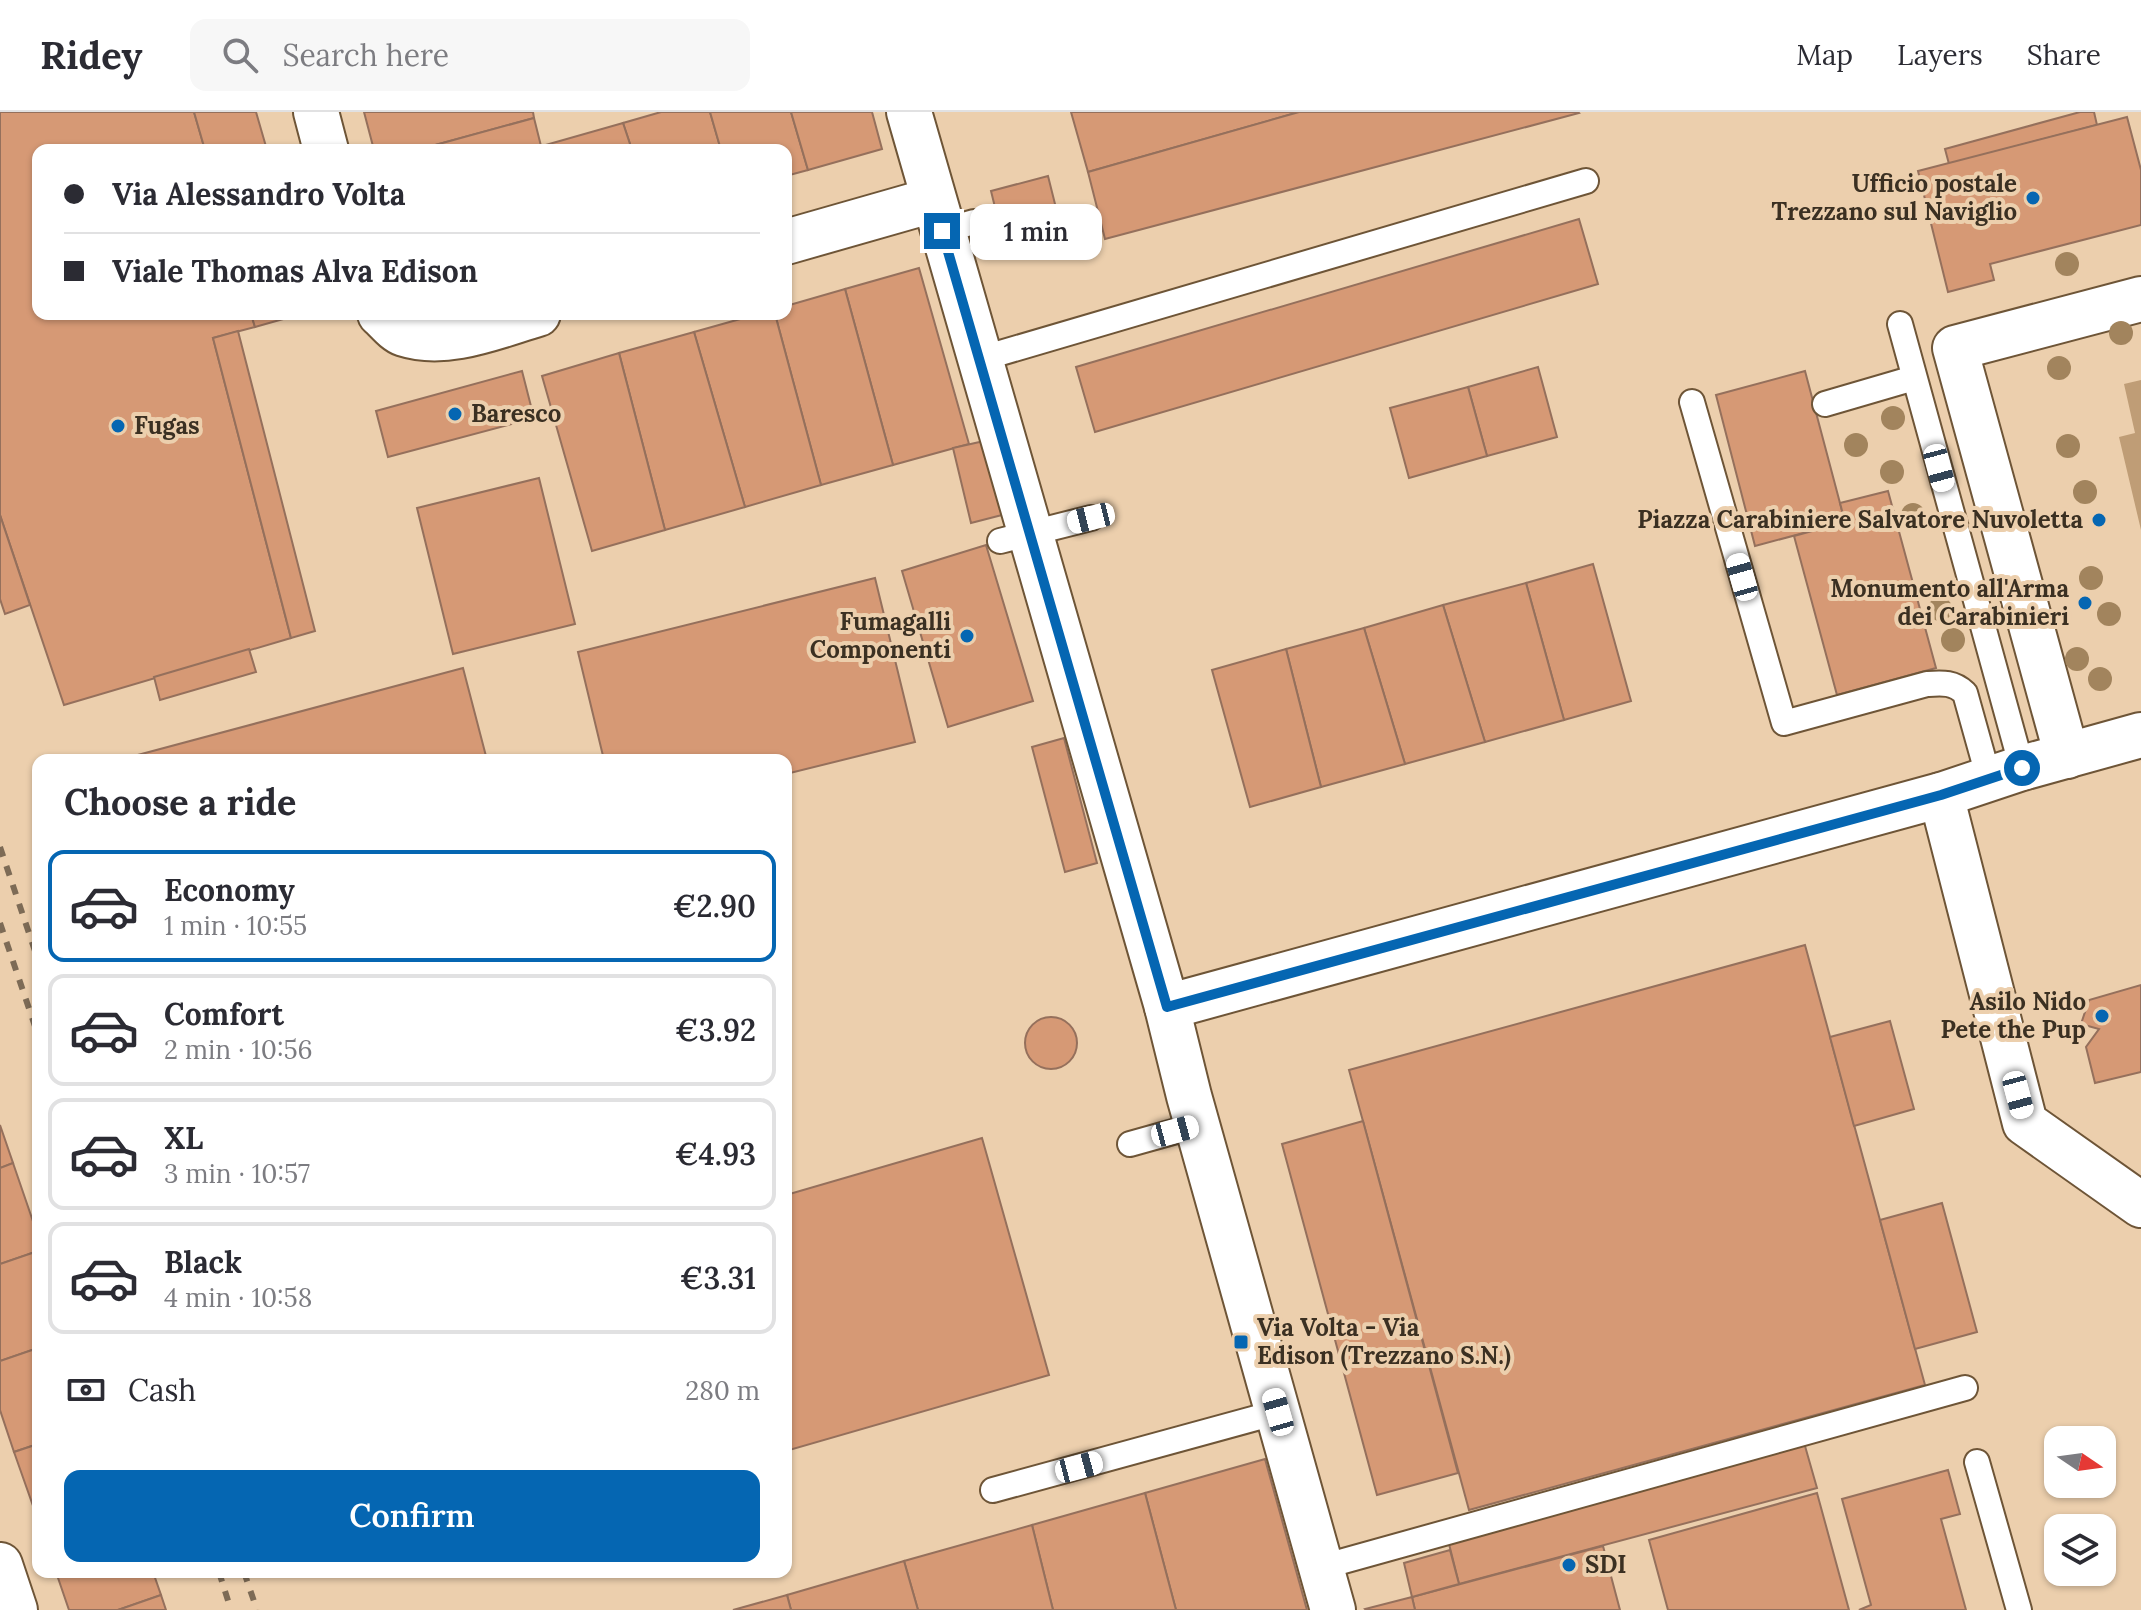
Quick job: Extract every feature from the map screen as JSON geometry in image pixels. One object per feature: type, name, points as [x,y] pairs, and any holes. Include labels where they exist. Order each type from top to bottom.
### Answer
[{"type":"street","points":[[316,112],[324,144]]},
{"type":"street","points":[[909,112],[950,218],[1015,537],[1167,1007],[1333,1610]]},
{"type":"street","points":[[792,241],[950,218]]},
{"type":"street","points":[[2067,756],[1955,348],[2141,299]]},
{"type":"street","points":[[386,320],[401,334],[427,337],[457,337],[517,320]]},
{"type":"street","points":[[1167,1007],[1941,795],[2141,735]]},
{"type":"street","points":[[1941,795],[2025,1123],[2141,1205]]},
{"type":"street","points":[[0,1565],[15,1610]]},
{"type":"lane","points":[[980,359],[1586,181]]},
{"type":"lane","points":[[1900,324],[2006,774]]},
{"type":"lane","points":[[1825,404],[1914,378]]},
{"type":"lane","points":[[1692,402],[1784,723],[1927,684],[1948,683],[1965,693],[2006,774]]},
{"type":"lane","points":[[1015,537],[1091,518]]},
{"type":"lane","points":[[1130,1144],[1198,1125]]},
{"type":"lane","points":[[1322,1567],[1965,1388]]},
{"type":"lane","points":[[993,1490],[1278,1412]]},
{"type":"lane","points":[[1977,1462],[2019,1610]]},
{"type":"shaded area","points":[[2141,380],[2141,530],[2119,437],[2135,433],[2124,384]]},
{"type":"building","name":"Fugas","points":[[0,112],[194,112],[203,144],[32,144],[32,320],[253,320],[255,327],[213,338],[291,638],[64,705],[0,515]]},
{"type":"building","points":[[194,112],[256,112],[265,144],[203,144]]},
{"type":"building","points":[[364,112],[533,112],[534,118],[439,144],[372,144]]},
{"type":"building","points":[[661,112],[710,112],[719,144],[630,144],[623,123]]},
{"type":"building","points":[[710,112],[791,112],[808,170],[792,174],[792,144],[719,144]]},
{"type":"building","points":[[791,112],[872,112],[882,149],[808,170]]},
{"type":"building","points":[[1071,112],[1299,112],[1088,172]]},
{"type":"building","points":[[1299,112],[1579,113],[1105,239],[1088,172]]},
{"type":"building","points":[[2080,112],[2094,112],[2097,125],[1949,164],[1945,149]]},
{"type":"building","name":"Ufficio postale Trezzano sul Naviglio","points":[[2127,117],[2141,170],[2141,225],[1990,264],[1994,280],[1948,292],[1918,171]]},
{"type":"building","points":[[534,118],[540,144],[439,144]]},
{"type":"building","points":[[623,123],[630,144],[549,144]]},
{"type":"building","points":[[1048,176],[1061,228],[1004,244],[991,191]]},
{"type":"building","points":[[1579,219],[1598,284],[1095,432],[1076,367]]},
{"type":"building","points":[[919,268],[969,444],[893,465],[845,289]]},
{"type":"building","points":[[845,289],[893,465],[821,485],[777,320],[792,320],[792,304]]},
{"type":"building","points":[[253,320],[280,320],[255,327]]},
{"type":"building","points":[[737,320],[777,320],[821,485],[745,507],[694,332]]},
{"type":"building","points":[[238,331],[315,631],[291,638],[213,338]]},
{"type":"building","points":[[694,332],[745,507],[665,530],[619,353]]},
{"type":"building","points":[[619,353],[665,530],[592,551],[542,376]]},
{"type":"building","points":[[1538,367],[1557,437],[1487,456],[1468,387]]},
{"type":"building","name":"Baresco","points":[[522,371],[534,418],[388,457],[376,411]]},
{"type":"building","points":[[1805,371],[1845,522],[1755,546],[1716,395]]},
{"type":"building","points":[[1468,387],[1487,456],[1409,478],[1390,408]]},
{"type":"building","points":[[984,441],[1002,515],[971,523],[953,448]]},
{"type":"building","points":[[539,478],[575,624],[453,654],[417,508]]},
{"type":"building","points":[[1888,491],[1936,668],[1837,695],[1794,536],[1845,522],[1840,503]]},
{"type":"building","points":[[0,515],[30,605],[5,614],[0,599]]},
{"type":"building","name":"Fumagalli Componenti","points":[[986,545],[1033,701],[948,727],[902,571]]},
{"type":"building","points":[[1593,564],[1631,701],[1564,720],[1526,583]]},
{"type":"building","points":[[875,578],[915,742],[792,773],[792,754],[603,754],[578,652]]},
{"type":"building","points":[[1526,583],[1564,720],[1485,742],[1443,605]]},
{"type":"building","points":[[1443,605],[1485,742],[1405,764],[1364,628]]},
{"type":"building","points":[[1364,628],[1405,764],[1321,787],[1286,649]]},
{"type":"building","points":[[249,649],[256,672],[160,700],[154,677]]},
{"type":"building","points":[[1286,649],[1321,787],[1250,807],[1212,670]]},
{"type":"building","points":[[463,668],[485,754],[141,754]]},
{"type":"building","points":[[1064,738],[1097,863],[1065,872],[1032,747]]},
{"type":"building","points":[[1805,945],[1925,1385],[1469,1510],[1349,1070]]},
{"type":"building","points":[[2141,985],[2141,1072],[2095,1083],[2086,1047],[2099,1029],[2081,1024],[2089,1000]]},
{"type":"building","points":[[1051,1017],[1069,1025],[1077,1043],[1069,1061],[1051,1069],[1033,1061],[1025,1043],[1033,1025]]},
{"type":"building","points":[[1890,1021],[1914,1109],[1854,1126],[1830,1037]]},
{"type":"building","points":[[1363,1121],[1458,1473],[1377,1495],[1282,1144]]},
{"type":"building","points":[[0,1125],[13,1163],[0,1168]]},
{"type":"building","points":[[982,1138],[1049,1375],[792,1449],[792,1193]]},
{"type":"building","points":[[13,1163],[32,1218],[32,1253],[0,1264],[0,1168]]},
{"type":"building","points":[[1942,1203],[1977,1332],[1915,1349],[1880,1220]]},
{"type":"building","points":[[32,1253],[32,1350],[0,1361],[0,1264]]},
{"type":"building","points":[[32,1350],[32,1446],[14,1452],[0,1410],[0,1361]]},
{"type":"building","points":[[1803,1439],[1817,1488],[1459,1584],[1447,1536]]},
{"type":"building","points":[[32,1446],[32,1503],[14,1452]]},
{"type":"building","points":[[1265,1459],[1307,1610],[1176,1610],[1145,1493]]},
{"type":"building","points":[[1948,1470],[1960,1514],[1941,1519],[1966,1610],[1859,1610],[1871,1605],[1842,1499]]},
{"type":"building","points":[[1145,1493],[1176,1610],[1053,1610],[1032,1525]]},
{"type":"building","points":[[1817,1493],[1849,1610],[1668,1610],[1649,1540]]},
{"type":"building","points":[[1032,1525],[1053,1610],[918,1610],[904,1561]]},
{"type":"building","name":"SDI","points":[[1603,1546],[1620,1610],[1415,1610],[1412,1597]]},
{"type":"building","points":[[1450,1550],[1459,1584],[1412,1597],[1404,1563]]},
{"type":"building","points":[[904,1561],[918,1610],[791,1610],[787,1595]]},
{"type":"building","points":[[58,1578],[155,1578],[161,1595],[118,1610],[69,1610]]},
{"type":"building","points":[[161,1595],[166,1610],[118,1610]]},
{"type":"building","points":[[787,1595],[791,1610],[733,1610]]},
{"type":"building","points":[[1412,1597],[1415,1610],[1365,1609]]},
{"type":"railway","points":[[0,847],[32,942]]},
{"type":"railway","points":[[0,923],[32,1017]]},
{"type":"railway","points":[[221,1578],[231,1610]]},
{"type":"railway","points":[[246,1578],[257,1610]]},
{"type":"place","name":"Ufficio postale Trezzano sul Naviglio","points":[[2033,198]]},
{"type":"place","name":"Baresco","points":[[455,414]]},
{"type":"place","name":"Fugas","points":[[118,426]]},
{"type":"place","name":"Piazza Carabiniere Salvatore Nuvoletta","points":[[2099,520]]},
{"type":"place","name":"Monumento all'Arma dei Carabinieri","points":[[2085,603]]},
{"type":"place","name":"Fumagalli Componenti","points":[[967,636]]},
{"type":"place","name":"Asilo Nido Pete the Pup","points":[[2102,1016]]},
{"type":"place","name":"Via Volta - Via Edison (Trezzano S.N.)","points":[[1241,1342]]},
{"type":"place","name":"SDI","points":[[1569,1565]]},
{"type":"route","points":[[942,231],[1167,1007],[1941,795],[2022,768]]}]
